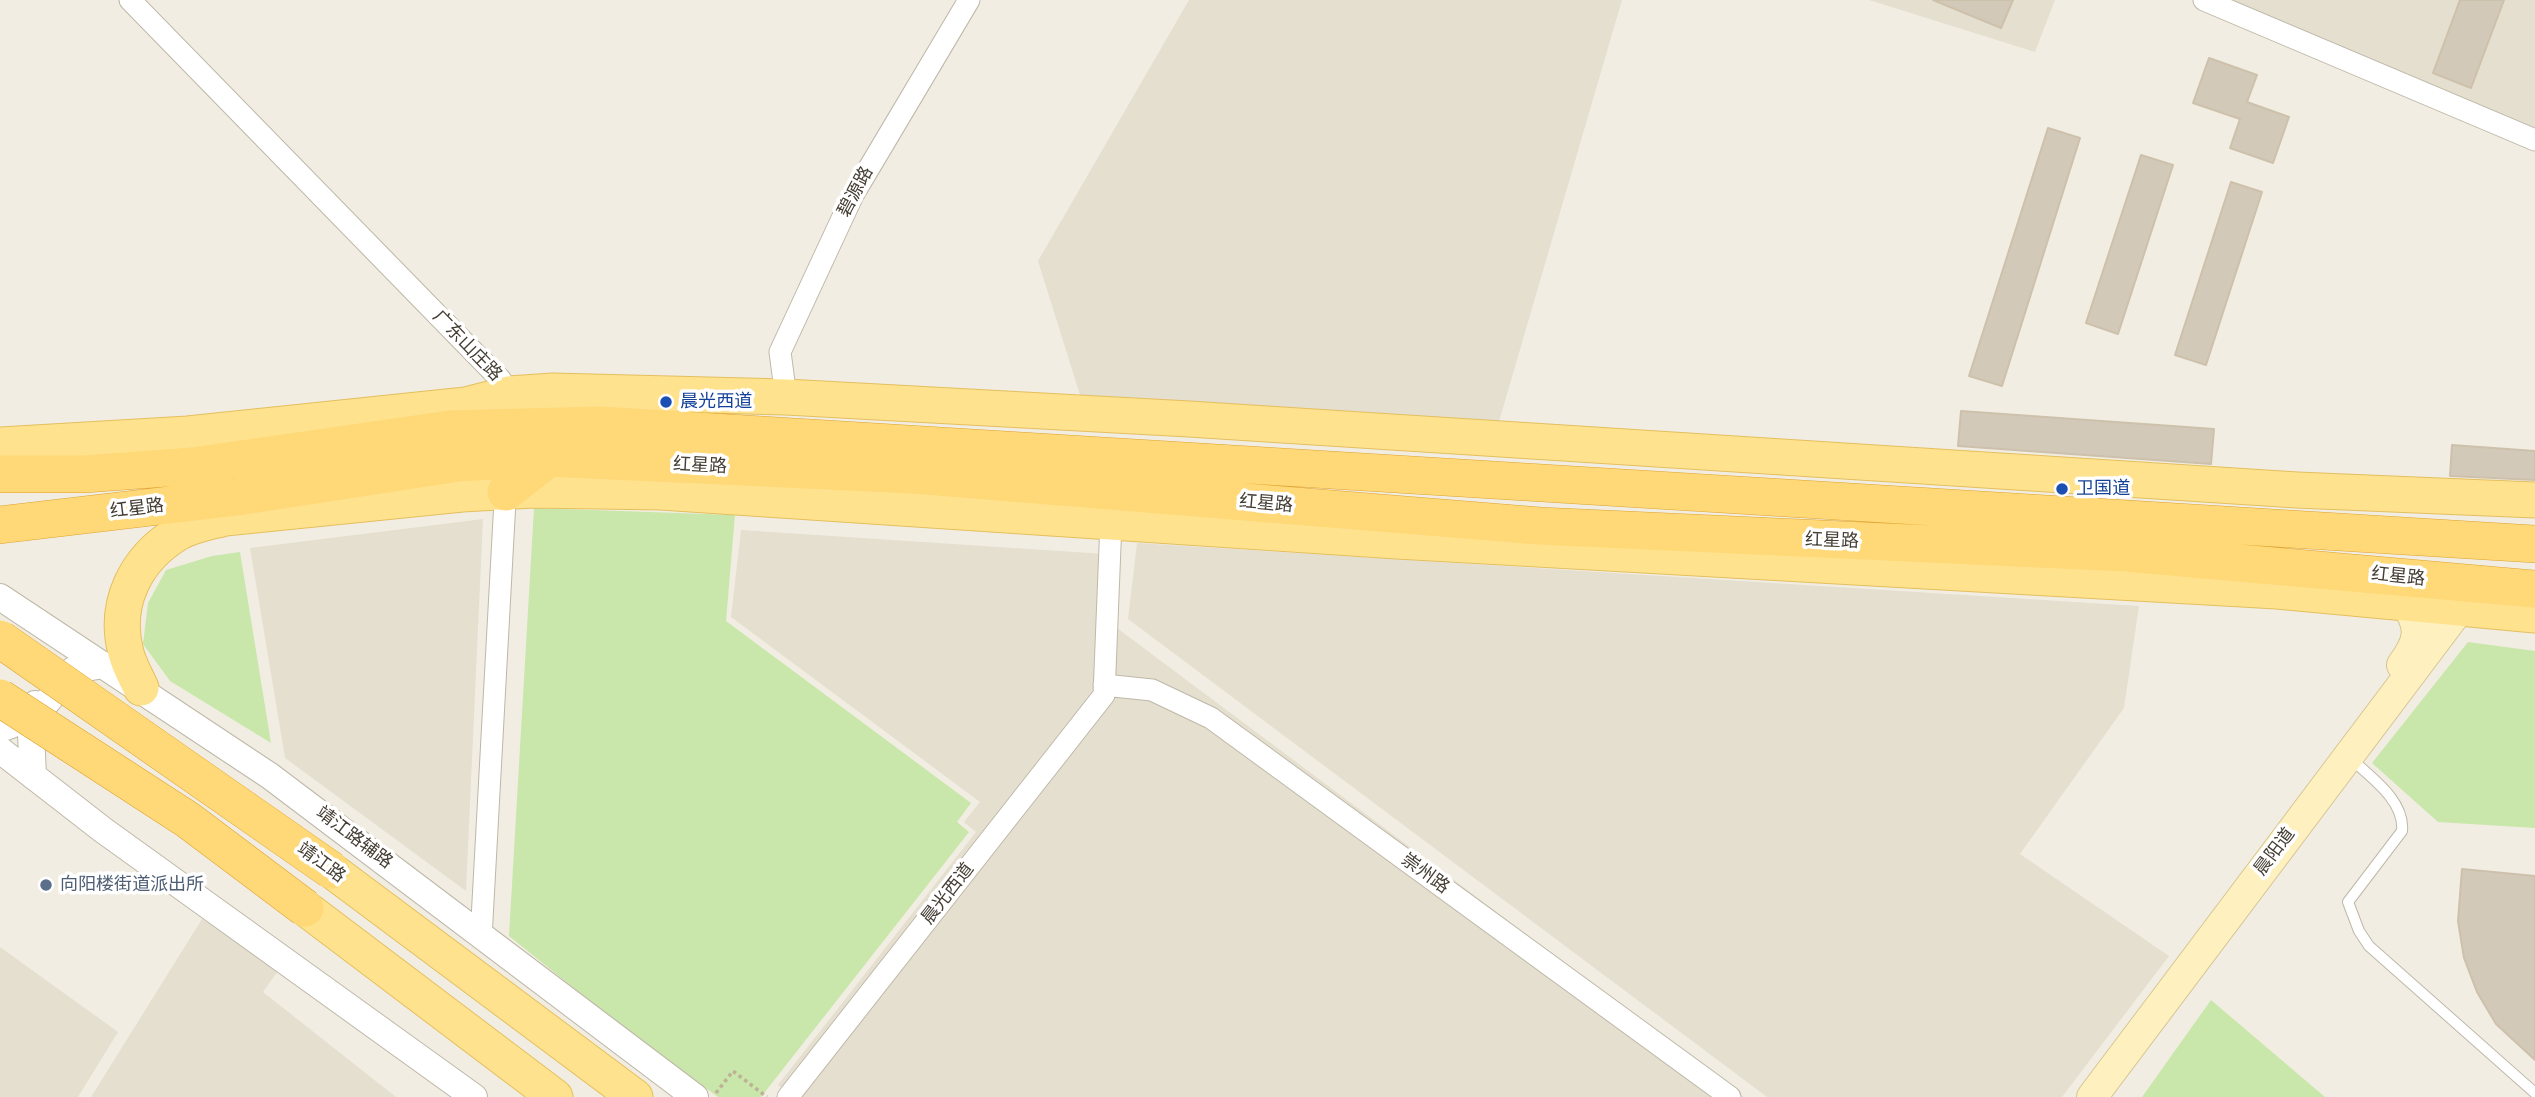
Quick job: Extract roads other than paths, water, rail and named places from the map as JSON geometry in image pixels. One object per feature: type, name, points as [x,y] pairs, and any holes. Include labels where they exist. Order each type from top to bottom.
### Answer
[{"type":"highway","points":[[466,405],[507,443]]},
{"type":"highway","name":"红星路","points":[[0,525],[234,504],[458,463],[507,443],[599,425],[2353,531],[2414,515],[2477,540],[2535,544]]},
{"type":"highway","name":"红星路","points":[[0,474],[84,474],[193,466],[450,429],[507,443],[549,458],[914,475],[1541,526],[2126,553],[2368,574],[2473,597],[2535,589]]},
{"type":"highway","points":[[2368,574],[2405,603]]},
{"type":"highway","name":"靖江路","points":[[0,639],[331,870]]},
{"type":"highway","points":[[0,698],[188,820],[305,908]]},
{"type":"main road","points":[[2535,500],[2479,497],[2414,515],[786,397],[553,391],[507,443],[661,492],[1111,522],[2263,590],[2405,603],[2473,597],[2535,615]]},
{"type":"main road","points":[[0,445],[188,434],[466,405]]},
{"type":"main road","points":[[141,688],[126,654],[122,625],[124,597],[138,570],[179,532],[225,518],[234,504]]},
{"type":"main road","name":"晨阳道","points":[[2079,1097],[2344,752],[2473,597]]},
{"type":"main road","name":"晨阳道","points":[[2092,1097],[2344,752],[2416,647],[2415,620],[2405,603]]},
{"type":"main road","name":"靖江路","points":[[331,870],[635,1097]]},
{"type":"main road","points":[[305,908],[555,1097]]},
{"type":"street","name":"广东山庄路","points":[[130,0],[500,379],[507,443]]},
{"type":"street","name":"碧源路","points":[[786,397],[780,352],[853,195],[969,0]]},
{"type":"street","points":[[2204,0],[2535,140]]},
{"type":"street","points":[[481,938],[507,443]]},
{"type":"street","points":[[179,532],[234,504]]},
{"type":"street","name":"晨光西道","points":[[788,1097],[1104,695],[1111,522]]},
{"type":"street","name":"靖江路辅路","points":[[0,597],[270,776],[440,903],[481,938],[695,1097]]},
{"type":"street","points":[[0,729],[11,725],[36,703],[48,687],[59,659],[52,631]]},
{"type":"street","points":[[33,776],[31,734],[43,707],[74,670],[104,665]]},
{"type":"street","name":"崇州路","points":[[1104,685],[1152,690],[1211,718],[1730,1097]]},
{"type":"street","points":[[0,750],[103,830],[474,1097]]},
{"type":"lane","points":[[2344,752],[2392,799],[2404,818],[2402,831],[2348,902],[2359,931],[2369,946],[2535,1093]]},
{"type":"place","name":"晨光西道","points":[[666,402]]},
{"type":"place","name":"卫国道","points":[[2062,489]]},
{"type":"place","name":"向阳楼街道派出所","points":[[46,885]]}]
